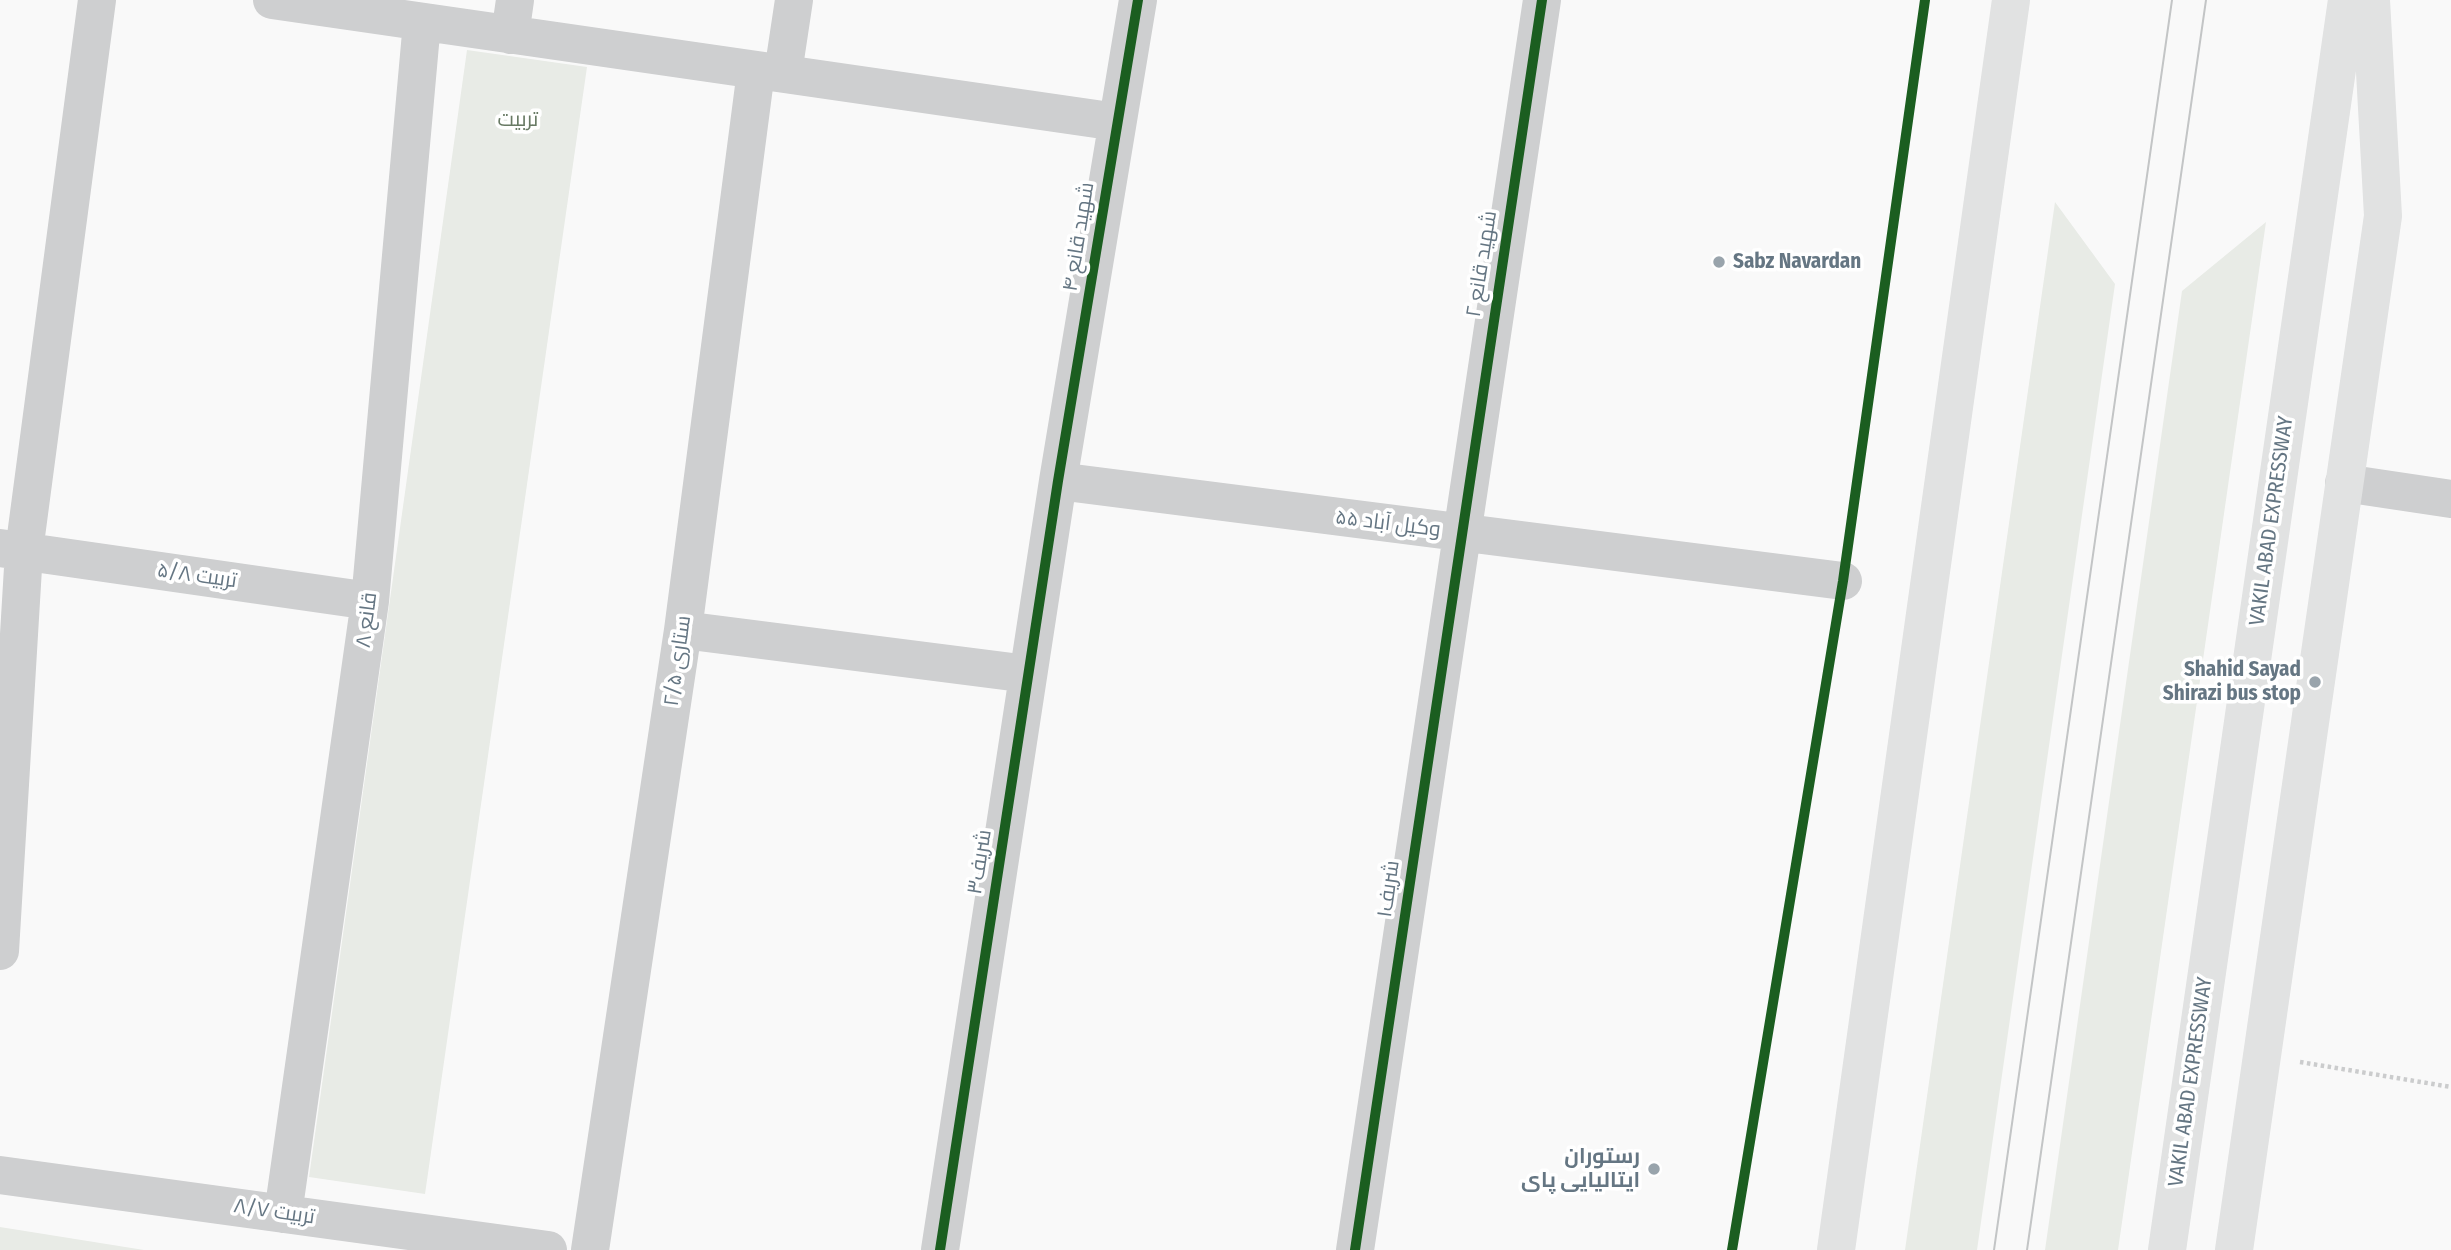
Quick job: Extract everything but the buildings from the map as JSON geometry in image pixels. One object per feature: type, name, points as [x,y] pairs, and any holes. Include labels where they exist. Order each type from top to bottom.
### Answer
[{"type":"highway","points":[[1836,1250],[2011,0]]},
{"type":"highway","name":"VAKIL ABAD EXPRESSWAY","points":[[2167,1250],[2347,0]]},
{"type":"highway","points":[[2234,1250],[2383,216],[2371,0]]},
{"type":"street","points":[[0,951],[12,550],[97,0]]},
{"type":"street","points":[[272,0],[441,16],[512,18],[769,72],[1117,122]]},
{"type":"street","name":"ستاری ۲/۵","points":[[590,1250],[769,72],[794,0]]},
{"type":"street","name":"شهید قانع ۴","points":[[1058,481],[1138,0]]},
{"type":"street","name":"شهید قانع ۲","points":[[1461,533],[1542,0]]},
{"type":"street","name":"قانع ۸","points":[[283,1213],[370,601],[441,16]]},
{"type":"street","name":"۵۵ وکیل آباد","points":[[1058,481],[1843,580]]},
{"type":"street","name":"شریف٣","points":[[940,1250],[1058,481]]},
{"type":"street","points":[[2344,483],[2451,499]]},
{"type":"street","name":"شریف١","points":[[1356,1250],[1461,533]]},
{"type":"street","name":"تربیت ۵/۸","points":[[12,550],[370,601]]},
{"type":"street","points":[[683,630],[1028,674]]},
{"type":"street","name":"تربیت ۸/۷","points":[[0,1175],[548,1250]]},
{"type":"path","points":[[2262,1056],[2451,1087]]},
{"type":"green space","name":"تربیت","points":[[467,50],[587,67],[425,1194],[309,1177]]},
{"type":"green space","points":[[2055,202],[2115,284],[1977,1250],[1905,1250]]},
{"type":"green space","points":[[2266,222],[2118,1250],[2045,1250],[2182,291]]},
{"type":"green space","points":[[0,1227],[144,1250],[0,1250]]},
{"type":"tram line","points":[[1994,1250],[2172,0]]},
{"type":"tram line","points":[[2027,1250],[2206,0]]},
{"type":"cycle path","points":[[940,1250],[1058,481],[1138,0]]},
{"type":"cycle path","points":[[1355,1250],[1542,0]]},
{"type":"cycle path","points":[[1732,1250],[1843,581],[1925,0]]},
{"type":"place","name":"Sabz Navardan","points":[[1719,262]]},
{"type":"place","name":"Shahid Sayad Shirazi bus stop","points":[[2315,682]]},
{"type":"place","name":"رستوران ایتالیایی پای","points":[[1654,1169]]}]
